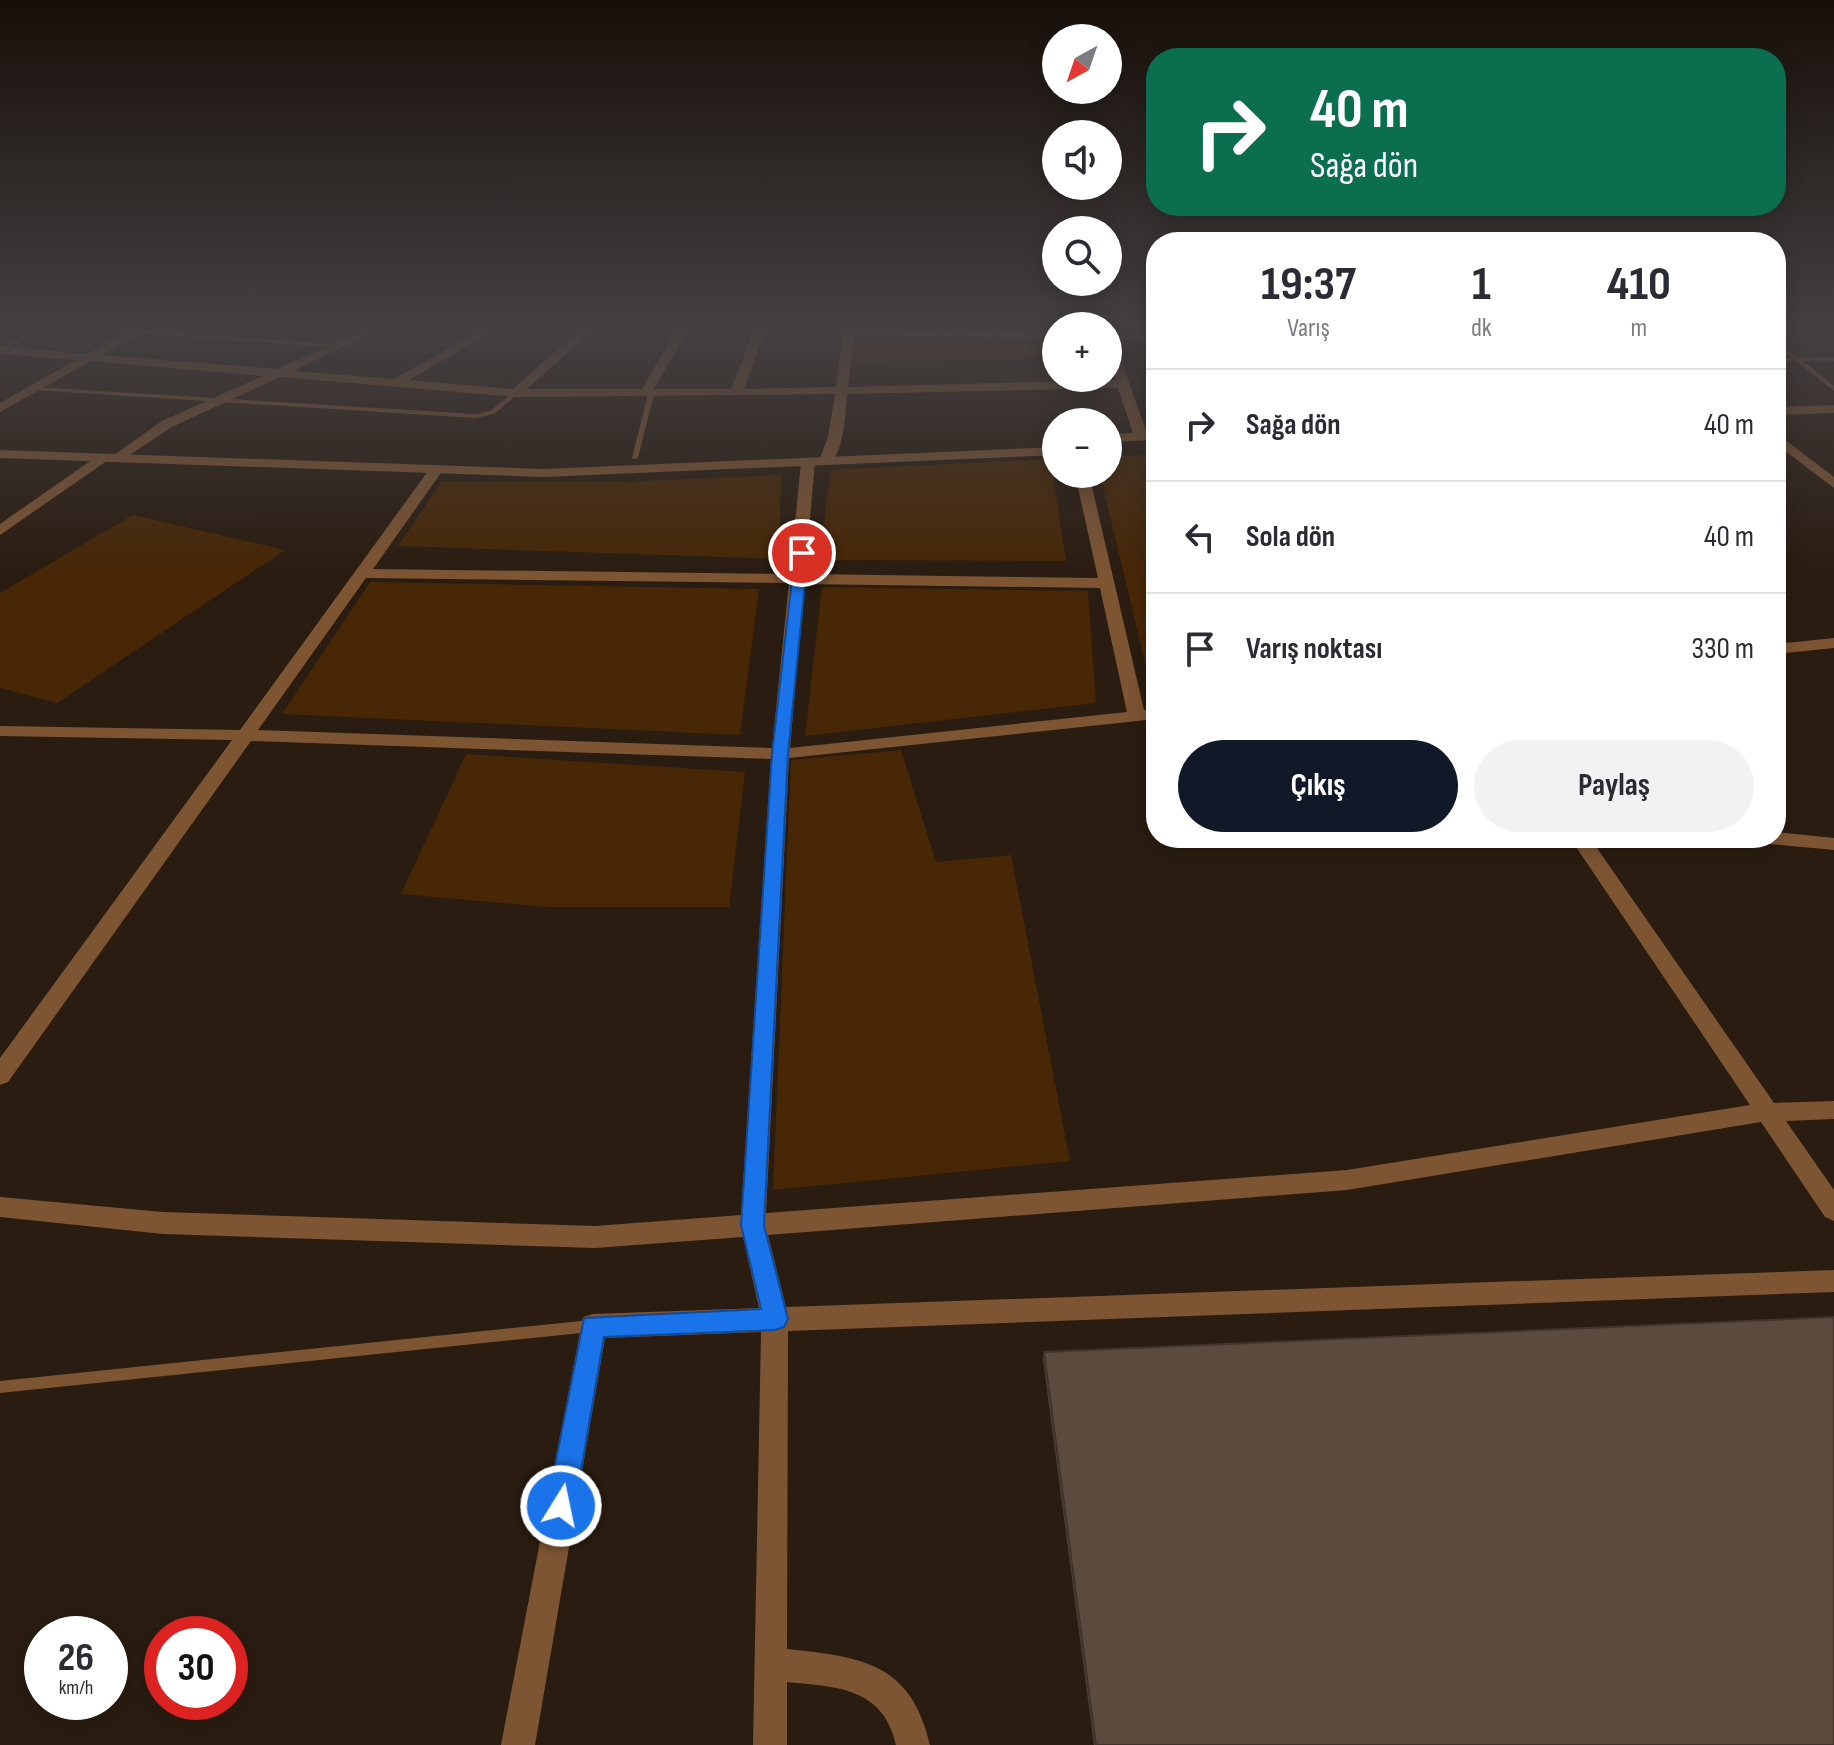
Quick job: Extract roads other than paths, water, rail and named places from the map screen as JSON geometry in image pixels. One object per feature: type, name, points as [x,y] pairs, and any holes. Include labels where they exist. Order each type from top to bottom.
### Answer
[{"type":"street","points":[[0,531],[167,424],[195,411]]},
{"type":"street","points":[[770,1745],[775,1319],[753,1225],[780,754],[799,579],[822,457],[836,411]]},
{"type":"street","points":[[1132,411],[1141,436]]},
{"type":"street","points":[[1786,422],[1834,420]]},
{"type":"street","points":[[1122,437],[1146,436]]},
{"type":"street","points":[[0,444],[117,455],[544,473],[1042,441]]},
{"type":"street","points":[[1786,445],[1834,484]]},
{"type":"street","points":[[1122,448],[1146,447]]},
{"type":"street","points":[[0,454],[501,462],[1042,451]]},
{"type":"street","points":[[0,1076],[436,470]]},
{"type":"street","points":[[1085,488],[1137,716]]},
{"type":"street","points":[[360,573],[1108,583]]},
{"type":"street","points":[[1786,648],[1834,643]]},
{"type":"street","points":[[0,731],[244,735],[780,754],[1146,715]]},
{"type":"street","points":[[1786,840],[1834,844]]},
{"type":"street","points":[[1587,848],[1834,1210]]},
{"type":"street","points":[[0,1207],[163,1223],[595,1237],[1347,1180],[1767,1112],[1834,1110]]},
{"type":"street","points":[[518,1745],[593,1326],[1834,1281]]},
{"type":"street","points":[[771,1664],[862,1675],[876,1683],[899,1708],[913,1745]]},
{"type":"lane","points":[[411,411],[481,416],[494,411]]},
{"type":"lane","points":[[635,458],[644,411]]},
{"type":"lane","points":[[0,1387],[593,1326]]}]
